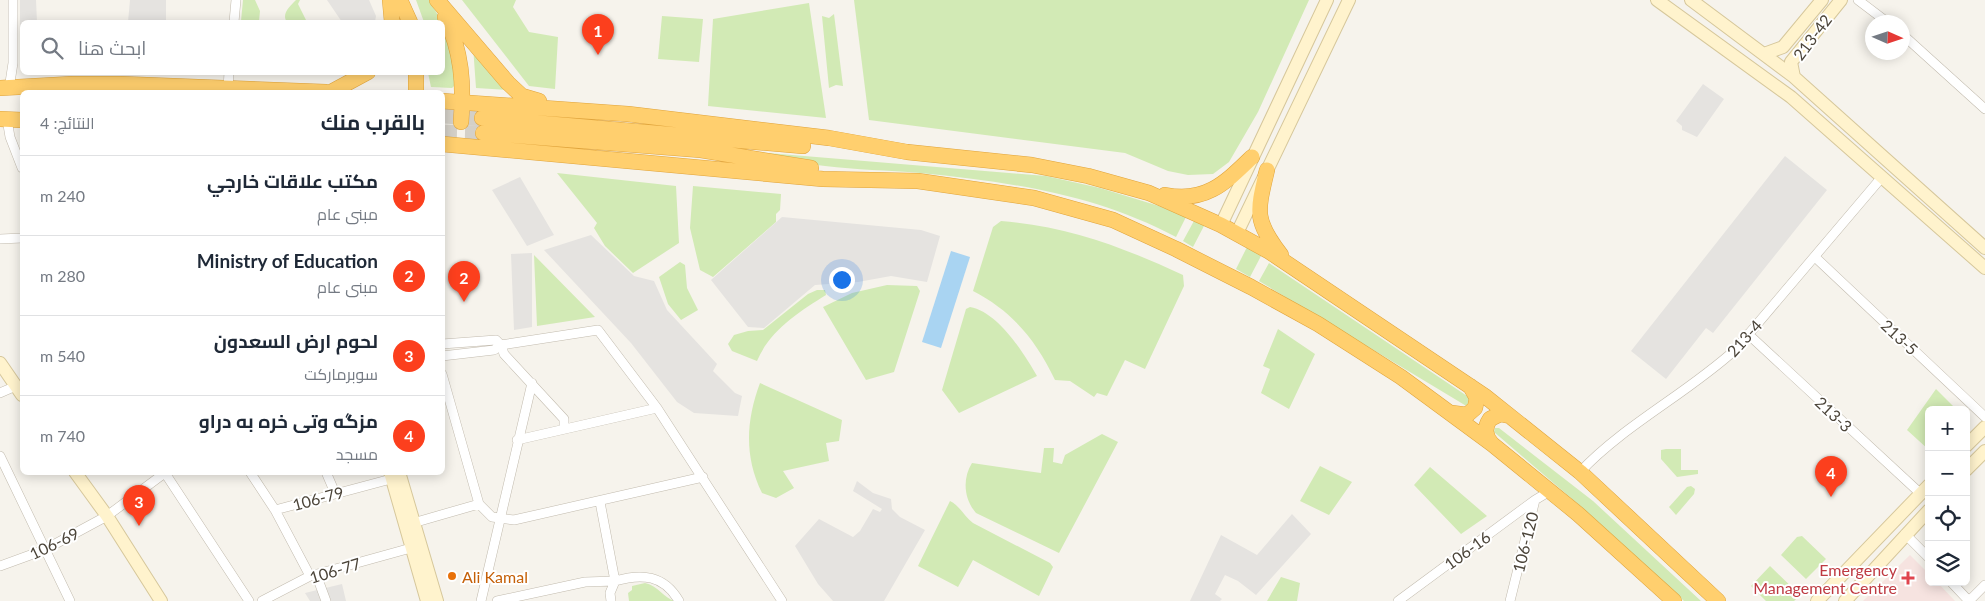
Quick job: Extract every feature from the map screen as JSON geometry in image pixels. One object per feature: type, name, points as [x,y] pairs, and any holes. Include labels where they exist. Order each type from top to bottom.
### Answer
[{"type":"highway","points":[[390,0],[392,20]]},
{"type":"highway","points":[[400,0],[409,20]]},
{"type":"highway","points":[[436,0],[445,20]]},
{"type":"highway","points":[[436,0],[508,83],[522,96],[560,108]]},
{"type":"highway","points":[[445,20],[457,47],[462,81],[461,122],[455,136],[445,142]]},
{"type":"highway","points":[[334,90],[362,75]]},
{"type":"highway","points":[[416,75],[416,90]]},
{"type":"highway","points":[[5,89],[72,84],[277,90]]},
{"type":"highway","points":[[5,89],[27,90]]},
{"type":"highway","points":[[445,101],[560,108],[829,138],[907,152]]},
{"type":"highway","points":[[445,102],[457,109],[461,122]]},
{"type":"highway","points":[[482,118],[842,149],[907,152],[1032,164],[1149,192],[1189,197],[1217,189],[1227,182],[1252,157]]},
{"type":"highway","points":[[4,119],[20,119]]},
{"type":"highway","points":[[483,133],[701,150],[1034,198],[1121,224],[1205,263],[1318,324],[1401,376],[1452,413],[1550,491],[1674,601]]},
{"type":"highway","points":[[445,144],[823,179],[904,180]]},
{"type":"highway","points":[[1267,170],[1258,214],[1263,231],[1288,264]]},
{"type":"highway","points":[[1149,192],[1237,233],[1288,264],[1470,386],[1580,472],[1718,601]]},
{"type":"highway","points":[[1452,413],[1467,415],[1475,408],[1476,394],[1470,386]]},
{"type":"highway","points":[[1492,444],[1486,435],[1485,429],[1490,419],[1500,414],[1510,416]]},
{"type":"street","points":[[5,89],[13,55],[13,0]]},
{"type":"street","points":[[234,20],[236,0]]},
{"type":"street","points":[[1221,225],[1327,0]]},
{"type":"street","points":[[1237,233],[1349,0]]},
{"type":"street","points":[[1657,0],[1791,97],[1985,268]]},
{"type":"street","points":[[1691,0],[1794,77],[1985,248]]},
{"type":"street","name":"213-42","points":[[1764,54],[1783,47],[1822,0]]},
{"type":"street","name":"213-42","points":[[1794,77],[1792,62],[1841,0]]},
{"type":"street","points":[[1858,0],[1878,15]]},
{"type":"street","points":[[1910,41],[1985,109]]},
{"type":"street","points":[[228,88],[229,75]]},
{"type":"street","points":[[4,119],[20,163]]},
{"type":"street","points":[[445,151],[494,148]]},
{"type":"street","name":"213-4","points":[[1580,472],[1601,451],[1718,365],[1815,258],[1882,177]]},
{"type":"street","points":[[0,239],[20,238]]},
{"type":"street","points":[[1964,249],[1974,238]]},
{"type":"street","name":"213-5","points":[[1815,258],[1985,417]]},
{"type":"street","points":[[445,356],[494,350],[501,345],[598,330],[657,408],[782,601]]},
{"type":"street","name":"213-3","points":[[1748,334],[1925,489]]},
{"type":"street","points":[[445,344],[493,338],[501,345],[504,354],[564,419],[564,429]]},
{"type":"street","points":[[0,363],[19,391],[0,393]]},
{"type":"street","points":[[445,384],[480,504],[484,511],[499,519],[514,520],[600,502],[703,477]]},
{"type":"street","points":[[480,601],[517,440],[532,384]]},
{"type":"street","points":[[517,440],[657,408]]},
{"type":"street","points":[[1970,442],[1985,427]]},
{"type":"street","points":[[1970,466],[1985,451]]},
{"type":"street","points":[[0,456],[70,601]]},
{"type":"street","points":[[77,475],[107,516],[161,601]]},
{"type":"street","name":"106-69","points":[[0,566],[44,550],[107,516],[162,475]]},
{"type":"street","points":[[166,475],[249,601]]},
{"type":"street","points":[[252,475],[313,575],[326,601]]},
{"type":"street","points":[[327,475],[335,493]]},
{"type":"street","name":"106-79","points":[[274,510],[390,475]]},
{"type":"street","points":[[393,475],[413,523],[437,601]]},
{"type":"street","points":[[393,475],[411,548],[427,601]]},
{"type":"street","points":[[1817,601],[1925,489]]},
{"type":"street","name":"106-120","points":[[1510,601],[1535,500],[1550,491]]},
{"type":"street","name":"106-16","points":[[1398,601],[1535,500]]},
{"type":"street","points":[[600,502],[615,581],[610,593],[611,601]]},
{"type":"street","points":[[413,523],[480,504]]},
{"type":"street","points":[[1845,601],[1925,514]]},
{"type":"street","points":[[1905,534],[1925,554]]},
{"type":"street","name":"106-77","points":[[262,601],[313,575],[411,548]]},
{"type":"street","points":[[1863,554],[1860,568],[1866,571],[1875,568]]},
{"type":"street","points":[[497,601],[585,582],[615,581],[642,577],[660,581],[673,590],[679,601]]},
{"type":"street","points":[[1955,586],[1969,601],[1985,585]]},
{"type":"shaded area","points":[[20,0],[36,0],[37,20],[20,20]]},
{"type":"shaded area","points":[[130,0],[166,0],[166,20],[128,20]]},
{"type":"shaded area","points":[[327,0],[369,0],[376,16],[375,20],[341,20]]},
{"type":"shaded area","points":[[1703,84],[1724,99],[1697,137],[1682,130],[1682,126],[1676,121]]},
{"type":"shaded area","points":[[1785,156],[1827,190],[1713,333],[1706,328],[1666,379],[1631,351]]},
{"type":"shaded area","points":[[520,177],[554,235],[527,246],[492,190]]},
{"type":"shaded area","points":[[782,217],[921,230],[940,236],[927,282],[891,276],[858,282],[815,285],[764,328],[748,327],[711,280]]},
{"type":"shaded area","points":[[591,235],[634,276],[654,281],[667,310],[717,364],[713,371],[735,393],[742,396],[738,416],[694,413],[677,402],[631,343],[544,250]]},
{"type":"shaded area","points":[[532,253],[532,327],[514,330],[511,254]]},
{"type":"shaded area","points":[[857,481],[873,493],[891,499],[892,509],[900,517],[925,530],[884,601],[833,601],[818,584],[795,546],[819,519],[853,537],[860,531],[873,509],[880,512],[882,509],[853,491]]},
{"type":"shaded area","points":[[1292,514],[1311,534],[1256,595],[1238,581],[1225,575],[1215,594],[1222,599],[1220,601],[1190,601],[1221,535],[1257,555]]},
{"type":"shaded area","name":"Emergency Management Centre","points":[[1910,555],[1925,570],[1925,586],[1941,586],[1955,601],[1863,601]]},
{"type":"shaded area","points":[[342,584],[346,601],[310,601],[305,593]]},
{"type":"green space","points":[[243,0],[255,0],[260,11],[259,20],[241,20]]},
{"type":"green space","points":[[296,0],[300,0],[298,4],[306,20],[286,20],[287,10]]},
{"type":"green space","points":[[416,0],[429,0],[441,20],[423,20]]},
{"type":"green space","points":[[462,0],[516,0],[513,7],[529,32],[558,37],[555,89],[529,86]]},
{"type":"green space","points":[[854,0],[1309,0],[1258,112],[1229,162],[1213,174],[1188,175],[1168,171],[1125,153],[869,120]]},
{"type":"green space","points":[[809,3],[826,118],[708,106],[713,19]]},
{"type":"green space","points":[[834,14],[843,86],[836,85],[829,88],[822,16],[829,18]]},
{"type":"green space","points":[[662,16],[703,19],[699,62],[658,59]]},
{"type":"green space","points":[[445,29],[449,38],[457,83],[452,88],[431,87],[428,75],[445,75]]},
{"type":"green space","points":[[473,46],[508,90],[476,88]]},
{"type":"green space","points":[[720,149],[1046,176],[1100,188],[1159,206],[1186,217],[1176,237],[1114,210],[1051,192],[987,181],[920,173],[825,166]]},
{"type":"green space","points":[[557,173],[676,186],[679,243],[633,273],[605,246],[594,228],[597,223]]},
{"type":"green space","points":[[693,186],[781,194],[780,210],[776,214],[776,222],[713,277],[700,270],[690,228]]},
{"type":"green space","points":[[1195,219],[1205,224],[1193,247],[1183,241]]},
{"type":"green space","points":[[1001,221],[1049,228],[1094,239],[1139,255],[1183,275],[1184,286],[1145,369],[1125,360],[1107,396],[1097,393],[1094,397],[1070,381],[1055,380],[1040,352],[1011,317],[973,291],[993,227]]},
{"type":"green space","points":[[1247,247],[1261,256],[1250,277],[1236,269]]},
{"type":"green space","points":[[534,255],[595,317],[537,326]]},
{"type":"green space","points":[[680,262],[685,265],[687,288],[698,310],[681,320],[668,304],[659,277]]},
{"type":"green space","points":[[1269,263],[1473,400],[1468,407],[1259,281]]},
{"type":"green space","points":[[887,285],[917,286],[920,291],[894,372],[866,380],[823,307],[852,293]]},
{"type":"green space","points":[[817,290],[825,290],[826,295],[796,315],[777,331],[769,340],[757,361],[732,351],[728,344],[734,335],[748,331],[763,330],[808,294]]},
{"type":"green space","points":[[970,307],[980,310],[1000,325],[1025,356],[1037,376],[959,413],[942,390],[966,309]]},
{"type":"green space","points":[[1278,329],[1315,354],[1289,409],[1261,393],[1270,369],[1263,366]]},
{"type":"green space","points":[[760,383],[842,420],[839,441],[826,443],[829,461],[783,471],[794,488],[776,498],[762,493],[752,466],[750,452],[749,438],[752,411]]},
{"type":"green space","points":[[1936,389],[1953,406],[1925,406],[1925,446],[1907,430]]},
{"type":"green space","points":[[1495,428],[1499,428],[1593,501],[1701,601],[1684,601],[1585,510],[1494,432]]},
{"type":"green space","points":[[1102,434],[1118,442],[1059,553],[976,513],[969,502],[966,482],[972,463],[1041,473],[1044,448],[1054,448],[1053,462],[1062,464],[1065,455]]},
{"type":"green space","points":[[1681,449],[1681,470],[1698,470],[1698,474],[1677,477],[1661,459],[1661,450]]},
{"type":"green space","points":[[1320,466],[1352,482],[1329,515],[1300,501]]},
{"type":"green space","points":[[1430,467],[1487,516],[1461,534],[1414,485]]},
{"type":"green space","points":[[1691,486],[1695,489],[1694,494],[1676,515],[1669,507],[1687,487]]},
{"type":"green space","points":[[950,501],[973,523],[1050,563],[1053,567],[1039,596],[973,560],[958,587],[918,566]]},
{"type":"green space","points":[[1802,536],[1826,559],[1806,579],[1781,555],[1797,537]]},
{"type":"green space","points":[[1770,566],[1800,595],[1794,601],[1766,601],[1751,586]]},
{"type":"green space","points":[[1281,577],[1300,583],[1297,601],[1267,601]]},
{"type":"green space","points":[[645,583],[675,601],[629,601],[628,593],[632,590],[632,586]]},
{"type":"water","points":[[951,251],[970,257],[941,348],[922,342]]},
{"type":"tunnel","points":[[445,116],[482,118]]},
{"type":"tunnel","points":[[445,132],[483,133]]},
{"type":"place","name":"مكتب علاقات خارجي","points":[[598,55]]},
{"type":"place","name":"Ministry of Education","points":[[464,302]]},
{"type":"place","name":"مزگه وتى خره به دراو","points":[[1831,497]]},
{"type":"place","name":"لحوم ارض السعدون","points":[[139,526]]},
{"type":"place","name":"Ali Kamal","points":[[452,576]]},
{"type":"place","name":"Emergency Management Centre","points":[[1908,578]]}]
